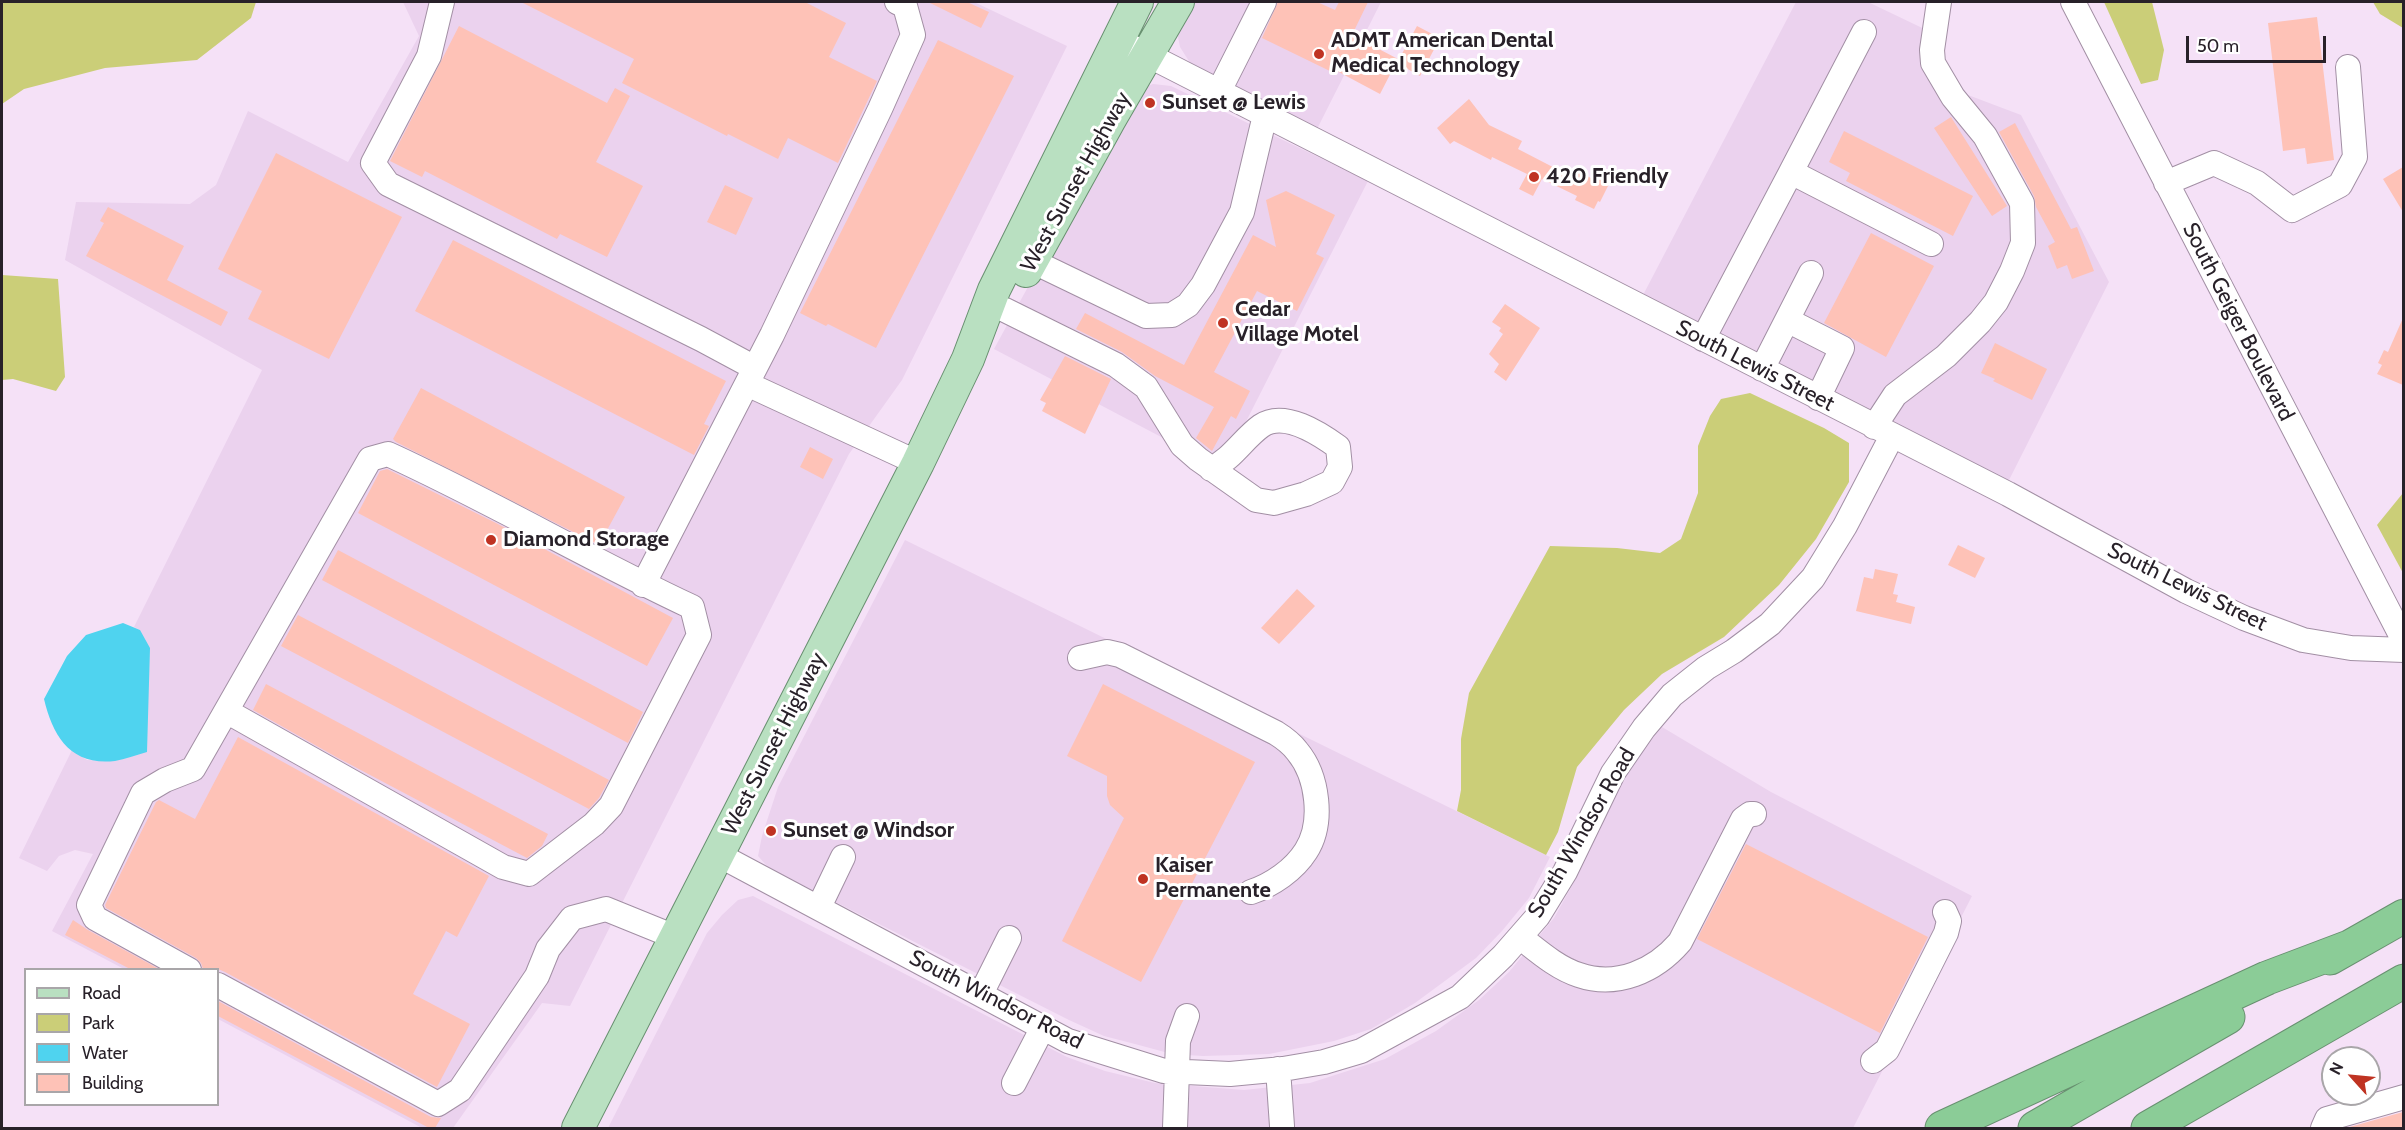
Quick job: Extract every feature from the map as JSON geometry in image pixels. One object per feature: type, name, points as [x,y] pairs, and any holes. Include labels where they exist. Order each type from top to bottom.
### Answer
[{"type":"highway","points":[[2035,1128],[2403,916]]},
{"type":"highway","points":[[1942,1128],[2267,978],[2349,947]]},
{"type":"highway","points":[[2148,1128],[2403,981]]},
{"type":"main road","name":"West Sunset Highway","points":[[579,1128],[918,463],[968,359],[994,290],[1137,2]]},
{"type":"main road","name":"West Sunset Highway","points":[[968,359],[1005,310],[1110,119],[1178,2]]},
{"type":"street","points":[[442,2],[429,56],[373,163],[387,184],[701,339],[751,376],[918,463]]},
{"type":"street","points":[[643,585],[751,376],[880,109],[913,35],[905,6],[897,2]]},
{"type":"street","points":[[1219,91],[1264,2]]},
{"type":"street","name":"South Windsor Road","points":[[717,854],[1068,1041],[1164,1071],[1230,1074],[1324,1062],[1361,1051],[1460,997],[1539,916],[1565,872],[1613,773],[1644,728],[1672,695],[1706,668],[1734,651],[1770,624],[1813,578],[1845,526],[1883,431],[1895,394],[1946,356],[1980,322],[1996,302],[2012,271],[2023,243],[2022,203],[1985,136],[1953,97],[1934,63],[1932,50],[1939,2]]},
{"type":"street","name":"South Geiger Boulevard","points":[[2073,2],[2403,641]]},
{"type":"street","points":[[1703,339],[1864,32]]},
{"type":"street","name":"South Lewis Street","points":[[1118,40],[2008,494],[2186,591],[2244,618],[2303,640],[2350,648],[2403,650]]},
{"type":"street","points":[[2166,183],[2214,163],[2258,183],[2292,210],[2340,185],[2355,157],[2348,67]]},
{"type":"street","points":[[1032,261],[1146,316],[1172,315],[1188,305],[1203,285],[1242,212],[1265,115]]},
{"type":"street","points":[[1791,172],[1931,243]]},
{"type":"street","points":[[1762,369],[1811,273]]},
{"type":"street","points":[[1005,310],[1116,365],[1146,387],[1182,445],[1211,469],[1256,500],[1274,503],[1306,494],[1332,482],[1340,466],[1338,447],[1319,434],[1282,420],[1262,425],[1222,464],[1211,469]]},
{"type":"street","points":[[1787,320],[1842,348],[1818,398]]},
{"type":"street","points":[[187,968],[95,918],[89,905],[143,793],[165,780],[193,769],[228,712],[370,459],[388,454],[692,608],[699,635],[611,806],[594,824],[529,874],[503,867],[228,712]]},
{"type":"street","points":[[1080,658],[1107,652],[1120,655],[1276,733],[1290,742],[1299,753],[1308,768],[1314,789],[1317,819],[1314,834],[1307,850],[1298,862],[1262,888],[1251,892]]},
{"type":"street","points":[[1520,937],[1548,958],[1579,975],[1610,980],[1643,971],[1669,955],[1680,942],[1743,819],[1754,814]]},
{"type":"street","points":[[819,907],[843,857]]},
{"type":"street","points":[[219,986],[438,1104],[460,1090],[537,976],[548,950],[572,918],[606,909],[675,938]]},
{"type":"street","points":[[1873,1061],[1887,1050],[1946,933],[1949,921],[1946,912]]},
{"type":"street","points":[[981,993],[1009,939]]},
{"type":"street","points":[[1175,1128],[1178,1041],[1187,1016]]},
{"type":"street","points":[[1014,1083],[1043,1027]]},
{"type":"street","points":[[1278,1069],[1282,1126]]},
{"type":"street","points":[[2323,1128],[2327,1119],[2403,1098]]},
{"type":"shaded area","name":"Diamond Storage","points":[[403,2],[974,2],[1067,46],[902,380],[849,454],[570,1006],[542,1003],[453,1128],[422,1128],[219,1020],[219,968],[122,968],[52,931],[93,854],[75,850],[59,856],[47,871],[19,858],[72,750],[87,760],[115,761],[140,630],[134,627],[262,370],[65,260],[76,202],[190,204],[216,185],[248,111],[348,162],[419,36]]},
{"type":"shaded area","points":[[1187,2],[1381,2],[1315,133],[1192,66],[1180,47],[1177,32]]},
{"type":"shaded area","points":[[1796,2],[1868,2],[1939,36],[1943,62],[1968,95],[2021,115],[2109,282],[2007,484],[1642,297]]},
{"type":"shaded area","points":[[1153,84],[1171,86],[1368,181],[1222,469],[994,349],[1070,210],[1144,87]]},
{"type":"shaded area","points":[[905,540],[1550,857],[1529,898],[1476,958],[1415,1003],[1371,1029],[1334,1041],[1269,1054],[1203,1056],[1172,1054],[1104,1036],[778,873],[758,856],[778,787]]},
{"type":"shaded area","points":[[1662,727],[1771,792],[1972,896],[1853,1128],[608,1128],[707,933],[738,900],[753,896],[1067,1057],[1105,1071],[1155,1083],[1244,1090],[1310,1083],[1385,1059],[1436,1031],[1479,1000],[1509,972],[1554,918],[1574,882],[1616,791],[1640,753]]},
{"type":"green space","points":[[2,2],[256,2],[251,18],[197,60],[105,68],[24,89],[2,104]]},
{"type":"green space","points":[[2104,2],[2152,2],[2164,50],[2158,80],[2141,84]]},
{"type":"green space","points":[[2373,2],[2403,2],[2403,28],[2380,14]]},
{"type":"green space","points":[[2,275],[58,279],[65,377],[56,391],[13,379],[2,380]]},
{"type":"green space","points":[[1750,393],[1824,428],[1849,443],[1849,482],[1816,539],[1779,585],[1724,637],[1662,674],[1624,710],[1577,767],[1558,832],[1546,855],[1457,811],[1461,790],[1461,739],[1469,693],[1550,546],[1617,548],[1660,553],[1681,539],[1698,493],[1698,446],[1710,416],[1721,399]]},
{"type":"green space","points":[[2403,493],[2403,573],[2377,525]]},
{"type":"water","points":[[123,623],[140,630],[150,648],[147,752],[115,761],[87,759],[76,754],[59,737],[44,699],[67,656],[86,635]]},
{"type":"building","points":[[521,2],[805,2],[846,23],[829,57],[877,81],[838,163],[788,138],[778,159],[622,83],[634,59]]},
{"type":"building","points":[[928,2],[967,2],[989,12],[981,28]]},
{"type":"building","name":"ADMT American Dental Medical Technology","points":[[1278,2],[1317,2],[1335,10],[1339,2],[1368,2],[1352,35],[1398,59],[1380,94],[1335,70],[1334,73],[1262,38]]},
{"type":"building","points":[[2317,17],[2334,160],[2307,164],[2305,148],[2283,151],[2268,23]]},
{"type":"building","points":[[459,26],[607,103],[615,88],[630,96],[596,162],[643,186],[607,257],[560,234],[557,239],[425,171],[422,177],[390,161]]},
{"type":"building","points":[[1417,26],[1440,38],[1420,76],[1397,63]]},
{"type":"building","points":[[938,40],[1014,76],[876,348],[800,313]]},
{"type":"building","points":[[1469,99],[1489,125],[1522,141],[1518,149],[1574,178],[1577,171],[1591,178],[1593,172],[1608,179],[1610,182],[1600,202],[1598,201],[1594,209],[1575,200],[1577,196],[1542,179],[1533,196],[1519,189],[1527,174],[1492,157],[1491,160],[1454,141],[1450,144],[1437,128]]},
{"type":"building","points":[[1951,117],[2007,206],[1992,216],[1934,128]]},
{"type":"building","points":[[2015,123],[2071,229],[2077,227],[2094,271],[2072,279],[2067,265],[2057,269],[2048,246],[2055,242],[2036,207],[2034,196],[1999,132]]},
{"type":"building","points":[[1844,131],[1973,196],[1953,236],[1846,181],[1850,173],[1829,162]]},
{"type":"building","points":[[276,153],[402,217],[329,359],[248,319],[262,291],[218,269]]},
{"type":"building","points":[[2403,167],[2403,212],[2383,179]]},
{"type":"building","points":[[725,185],[753,198],[736,235],[707,222]]},
{"type":"building","points":[[1286,191],[1335,215],[1316,254],[1324,258],[1297,311],[1257,291],[1214,372],[1250,391],[1236,419],[1231,416],[1212,451],[1196,438],[1214,407],[1155,376],[1122,352],[1076,329],[1085,313],[1184,365],[1253,235],[1276,247],[1266,200]]},
{"type":"building","points":[[108,207],[184,246],[167,280],[228,312],[221,326],[86,256],[104,223],[100,221]]},
{"type":"building","points":[[1871,233],[1934,266],[1886,357],[1824,323]]},
{"type":"building","points":[[453,240],[726,381],[704,424],[709,426],[694,455],[415,311]]},
{"type":"building","points":[[1505,304],[1540,328],[1506,381],[1494,372],[1499,364],[1489,354],[1503,334],[1499,331],[1501,328],[1492,322]]},
{"type":"building","points":[[2403,318],[2403,385],[2377,374],[2382,365],[2378,363],[2384,350],[2388,352]]},
{"type":"building","points":[[1995,343],[2047,369],[2032,400],[1981,373]]},
{"type":"building","points":[[1065,356],[1111,379],[1085,434],[1042,411],[1046,403],[1040,400]]},
{"type":"building","points":[[421,388],[625,497],[599,545],[396,442],[393,439]]},
{"type":"building","points":[[810,447],[833,459],[823,479],[800,467]]},
{"type":"building","points":[[387,469],[496,523],[673,618],[647,666],[358,513],[380,471]]},
{"type":"building","points":[[1958,545],[1985,558],[1975,578],[1948,565]]},
{"type":"building","points":[[338,550],[643,712],[628,743],[322,580]]},
{"type":"building","points":[[1875,569],[1898,574],[1893,594],[1898,595],[1896,602],[1915,607],[1911,624],[1856,611],[1864,577],[1873,579]]},
{"type":"building","points":[[1297,589],[1315,606],[1279,644],[1261,628]]},
{"type":"building","points":[[298,615],[609,780],[599,798],[589,809],[281,646]]},
{"type":"building","points":[[266,684],[548,834],[542,846],[527,858],[338,758],[253,710]]},
{"type":"building","name":"Kaiser Permanente","points":[[1103,684],[1255,762],[1141,982],[1062,941],[1124,818],[1110,805],[1107,796],[1107,776],[1067,756]]},
{"type":"building","points":[[238,737],[489,876],[457,937],[446,931],[413,994],[470,1024],[437,1087],[219,968],[203,968],[196,958],[106,908],[105,905],[156,802],[159,800],[195,819]]},
{"type":"building","points":[[1746,844],[1928,937],[1880,1033],[1697,939]]},
{"type":"building","points":[[73,920],[157,968],[128,968],[65,935]]},
{"type":"building","points":[[219,1002],[431,1117],[441,1118],[435,1128],[429,1128],[219,1017]]},
{"type":"building","points":[[2403,1112],[2403,1128],[2346,1128]]},
{"type":"place","name":"ADMT American Dental Medical Technology","points":[[1319,54]]},
{"type":"place","name":"Sunset @ Lewis","points":[[1150,103]]},
{"type":"place","name":"420 Friendly","points":[[1534,177]]},
{"type":"place","name":"Cedar Village Motel","points":[[1223,323]]},
{"type":"place","name":"Diamond Storage","points":[[491,540]]},
{"type":"place","name":"Sunset @ Windsor","points":[[771,831]]},
{"type":"place","name":"Kaiser Permanente","points":[[1143,879]]}]
